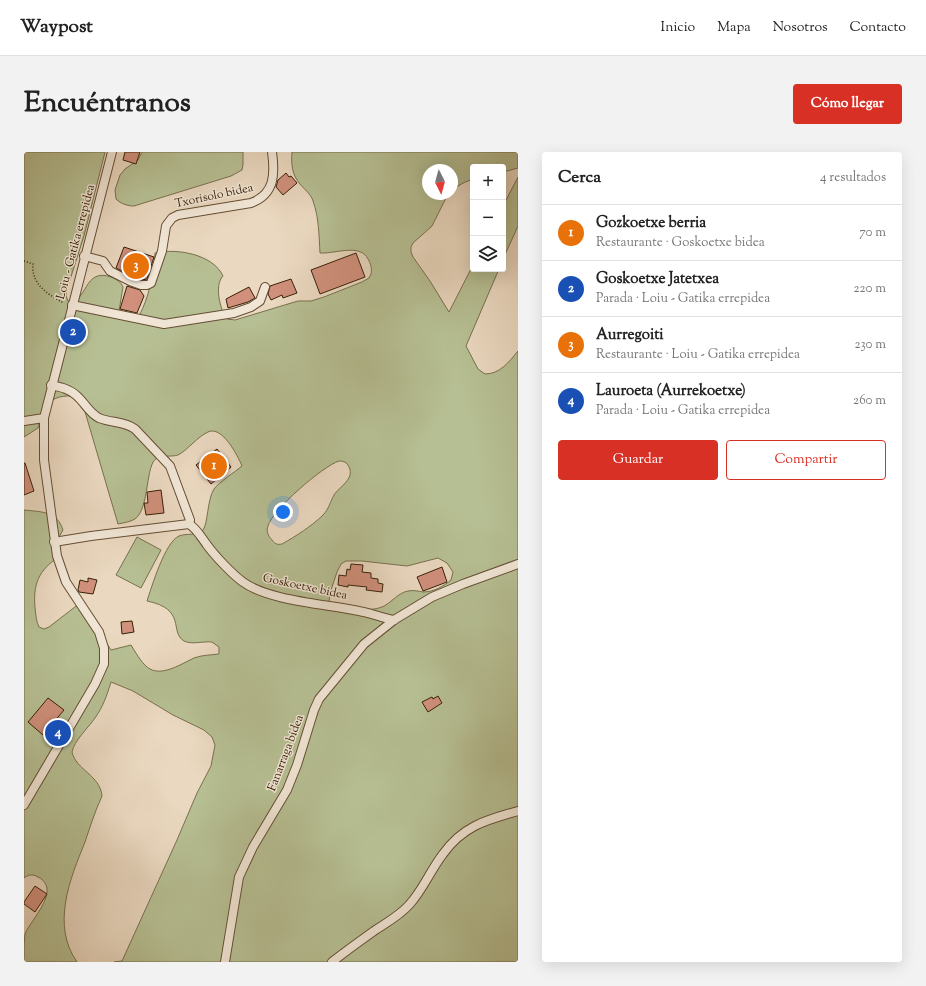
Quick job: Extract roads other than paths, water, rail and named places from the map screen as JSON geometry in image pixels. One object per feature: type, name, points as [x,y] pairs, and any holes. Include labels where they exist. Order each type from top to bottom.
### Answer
[{"type":"street","name":"Loiu - Gatika errepidea","points":[[24,805],[96,684],[105,656],[99,632],[69,586],[56,556],[44,460],[44,418],[51,385],[112,152]]},
{"type":"street","name":"Txorisolo bidea","points":[[84,256],[104,261],[110,271],[141,285],[151,283],[162,251],[166,226],[172,218],[178,215],[251,203],[260,199],[273,181],[274,174],[272,152]]},
{"type":"street","points":[[72,305],[164,324],[234,313],[251,307],[260,301],[265,287]]},
{"type":"street","name":"Goskoetxe bidea","points":[[51,385],[61,387],[73,393],[93,414],[98,417],[107,421],[129,425],[135,429],[170,466],[190,520],[189,524],[194,527],[207,545],[243,582],[258,590],[289,598],[360,611],[381,618],[394,620]]},
{"type":"street","points":[[24,421],[44,418]]},
{"type":"street","points":[[54,542],[189,524]]},
{"type":"street","name":"Fanarraga bidea","points":[[225,962],[239,878],[253,847],[286,790],[319,699],[364,644],[394,620],[432,597],[518,564]]},
{"type":"street","points":[[332,962],[408,906],[421,890],[442,854],[469,828],[482,822],[518,811]]},
{"type":"place","name":"Aurregoiti","points":[[136,266]]},
{"type":"place","name":"Goskoetxe Jatetxea","points":[[73,332]]},
{"type":"place","name":"Gozkoetxe berria","points":[[214,466]]},
{"type":"place","name":"Lauroeta (Aurrekoetxe)","points":[[58,733]]}]
